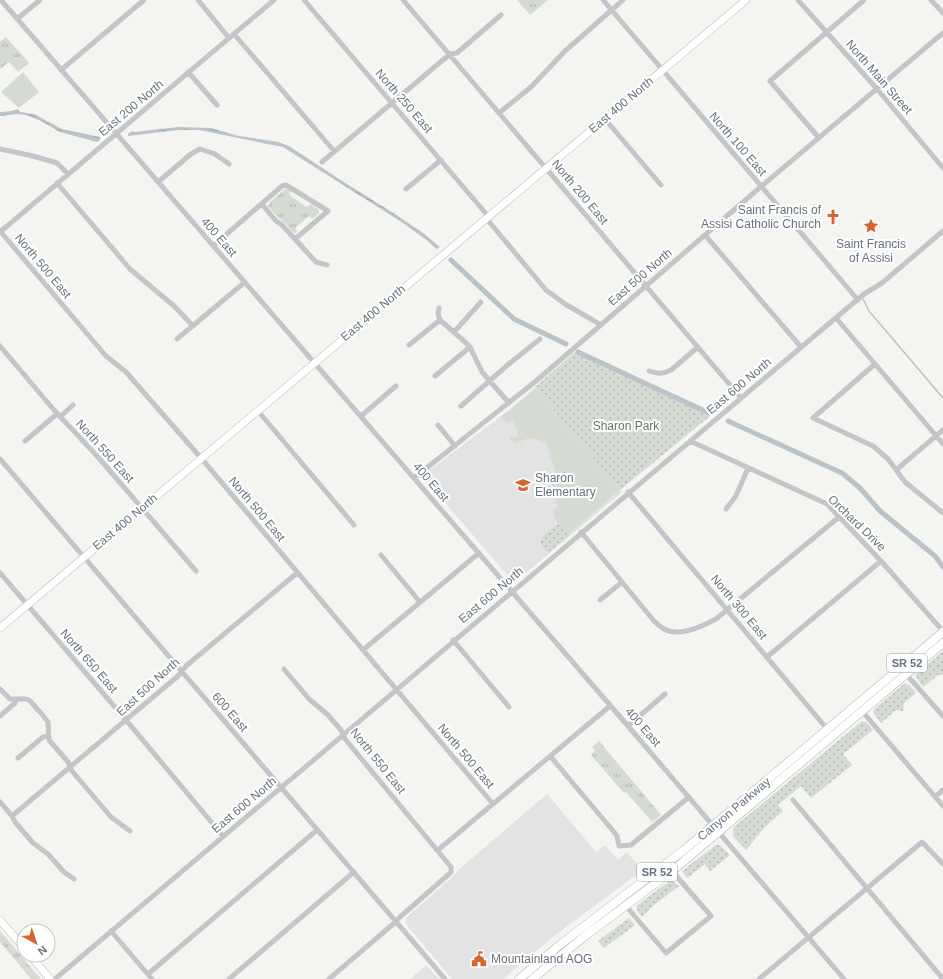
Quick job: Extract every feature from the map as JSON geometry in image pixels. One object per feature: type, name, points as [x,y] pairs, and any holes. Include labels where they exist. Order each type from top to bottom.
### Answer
[{"type":"highway","name":"Canyon Parkway","points":[[532,979],[672,870],[716,829],[830,733],[943,631]]},
{"type":"highway","name":"Canyon Parkway","points":[[830,733],[862,711],[943,643]]},
{"type":"highway","name":"Canyon Parkway","points":[[519,979],[561,944],[716,829]]},
{"type":"main road","name":"East 400 North","points":[[0,628],[314,362],[746,0]]},
{"type":"main road","points":[[0,920],[16,939]]},
{"type":"main road","points":[[37,963],[50,979]]},
{"type":"street","name":"400 East","points":[[1,0],[628,726],[844,979]]},
{"type":"street","points":[[17,19],[40,0]]},
{"type":"street","points":[[61,70],[144,0]]},
{"type":"street","points":[[198,0],[334,151]]},
{"type":"street","name":"East 200 North","points":[[0,231],[274,0]]},
{"type":"street","name":"North 250 East","points":[[304,0],[441,160],[546,290],[565,304],[601,324]]},
{"type":"street","name":"North 200 East","points":[[403,0],[741,398]]},
{"type":"street","name":"North 100 East","points":[[603,0],[858,300]]},
{"type":"street","points":[[499,113],[531,87],[564,50],[623,0]]},
{"type":"street","name":"North Main Street","points":[[798,0],[877,89],[943,168]]},
{"type":"street","points":[[819,138],[770,81],[864,0]]},
{"type":"street","points":[[931,0],[943,13]]},
{"type":"street","points":[[322,162],[450,54],[457,53],[501,15]]},
{"type":"street","name":"East 500 North","points":[[414,478],[510,403],[646,285],[943,34]]},
{"type":"street","points":[[188,72],[217,105]]},
{"type":"street","points":[[604,118],[661,185]]},
{"type":"street","points":[[0,149],[57,163],[68,174]]},
{"type":"street","points":[[158,182],[191,154],[200,149],[215,154],[229,164]]},
{"type":"street","points":[[406,189],[441,160]]},
{"type":"street","points":[[57,183],[130,269],[174,306],[193,326]]},
{"type":"street","points":[[213,246],[282,186],[286,185],[328,211],[295,239]]},
{"type":"street","points":[[262,204],[276,221],[282,225],[316,262],[327,266]]},
{"type":"street","name":"North 500 East","points":[[0,231],[106,356],[126,372],[201,458],[493,804]]},
{"type":"street","name":"East 600 North","points":[[55,979],[628,492],[864,294],[882,283],[943,231]]},
{"type":"street","points":[[705,235],[801,347]]},
{"type":"street","points":[[177,340],[245,282]]},
{"type":"street","points":[[454,332],[481,302]]},
{"type":"street","points":[[439,308],[438,314],[440,320],[470,347],[479,368],[510,403]]},
{"type":"street","points":[[836,318],[943,444]]},
{"type":"street","points":[[409,345],[440,320]]},
{"type":"street","points":[[461,406],[540,340]]},
{"type":"street","name":"North 550 East","points":[[0,346],[59,415],[88,445],[196,571]]},
{"type":"street","points":[[435,376],[470,347]]},
{"type":"street","points":[[649,371],[658,374],[671,370],[698,347]]},
{"type":"street","points":[[875,364],[813,418],[873,446],[888,459],[905,482],[943,513]]},
{"type":"street","points":[[361,416],[396,386]]},
{"type":"street","points":[[25,441],[73,405]]},
{"type":"street","points":[[258,411],[354,525]]},
{"type":"street","points":[[438,425],[455,446]]},
{"type":"street","points":[[896,470],[943,430]]},
{"type":"street","name":"Orchard Drive","points":[[690,441],[821,501],[832,508],[839,518],[882,561],[943,631]]},
{"type":"street","name":"600 East","points":[[0,459],[445,979]]},
{"type":"street","points":[[726,509],[736,496],[748,468]]},
{"type":"street","name":"North 300 East","points":[[628,492],[830,733]]},
{"type":"street","points":[[581,532],[654,621],[663,628],[672,632],[705,625],[716,619],[839,518]]},
{"type":"street","points":[[363,650],[478,553]]},
{"type":"street","points":[[381,555],[420,602]]},
{"type":"street","points":[[767,657],[882,561]]},
{"type":"street","name":"North 650 East","points":[[0,573],[223,836]]},
{"type":"street","name":"East 500 North","points":[[12,816],[178,676],[186,666],[297,573]]},
{"type":"street","points":[[600,600],[622,582]]},
{"type":"street","points":[[454,640],[509,707]]},
{"type":"street","name":"North 550 East","points":[[284,668],[309,698],[328,715],[341,730],[345,740],[450,865],[451,869],[449,874],[396,922]]},
{"type":"street","points":[[906,674],[943,716]]},
{"type":"street","points":[[0,689],[8,698],[12,700],[24,698],[30,700],[48,722],[48,740],[68,762],[70,767],[111,817],[130,832]]},
{"type":"street","points":[[628,726],[665,694]]},
{"type":"street","points":[[0,716],[15,703],[17,699]]},
{"type":"street","points":[[438,850],[468,823],[493,804],[610,706]]},
{"type":"street","points":[[862,711],[943,806]]},
{"type":"street","points":[[18,758],[44,737],[48,736]]},
{"type":"street","points":[[550,756],[614,832],[617,836],[619,846],[631,845],[689,797]]},
{"type":"street","points":[[935,797],[943,790]]},
{"type":"street","points":[[793,800],[943,979]]},
{"type":"street","points":[[0,802],[33,843],[48,854],[64,872],[74,879]]},
{"type":"street","points":[[148,974],[317,830]]},
{"type":"street","points":[[759,979],[922,842],[943,864]]},
{"type":"street","points":[[626,906],[666,953],[711,916],[672,870]]},
{"type":"street","points":[[229,979],[354,872]]},
{"type":"street","points":[[333,978],[396,922]]},
{"type":"street","points":[[111,931],[152,979]]},
{"type":"shaded area","name":"Sharon Elementary","points":[[535,387],[622,492],[514,583],[422,476],[509,410]]},
{"type":"shaded area","points":[[547,794],[596,852],[605,845],[618,860],[627,852],[643,871],[554,936],[503,979],[452,979],[406,924],[405,919],[456,872]]},
{"type":"shaded area","points":[[426,965],[439,979],[410,979]]},
{"type":"green space","points":[[517,0],[548,0],[530,15]]},
{"type":"green space","points":[[6,37],[29,63],[18,72],[9,62],[0,69],[0,42]]},
{"type":"green space","points":[[23,72],[39,92],[19,108],[1,92]]},
{"type":"green space","points":[[285,189],[291,191],[289,195],[307,207],[311,204],[319,210],[319,213],[312,219],[309,216],[295,228],[297,231],[296,233],[294,233],[268,206],[270,202]]},
{"type":"green space","name":"Sharon Park","points":[[575,352],[710,416],[620,490],[535,387]]},
{"type":"green space","points":[[536,389],[620,490],[569,534],[555,519],[553,509],[558,507],[552,486],[558,479],[546,442],[530,438],[516,443],[510,440],[510,438],[519,436],[514,421],[506,423],[502,416]]},
{"type":"green space","points":[[559,523],[570,535],[548,553],[541,545],[541,538]]},
{"type":"green space","points":[[943,651],[943,675],[938,675],[923,687],[915,675]]},
{"type":"green space","points":[[905,683],[916,693],[904,703],[903,711],[896,710],[881,723],[873,710]]},
{"type":"green space","points":[[862,721],[867,723],[873,730],[843,754],[852,765],[811,798],[801,786],[778,805],[783,811],[765,827],[746,850],[733,836],[734,827]]},
{"type":"green space","points":[[599,741],[661,815],[652,822],[591,755],[595,751],[592,747]]},
{"type":"green space","points":[[716,845],[720,845],[730,855],[710,871],[705,864],[687,878],[682,871]]},
{"type":"green space","points":[[671,880],[679,886],[654,905],[642,917],[636,906]]},
{"type":"green space","points":[[629,918],[635,925],[604,948],[598,941]]},
{"type":"green space","points":[[0,931],[16,950],[16,961],[0,942]]},
{"type":"green space","points":[[18,963],[27,963],[41,979],[31,979]]},
{"type":"water","points":[[18,109],[20,112],[34,114],[62,129],[100,137],[100,140],[97,142],[60,132],[39,120],[26,115],[18,114],[0,116],[0,112]]},
{"type":"water","points":[[178,127],[211,128],[239,136],[278,142],[289,146],[398,216],[440,247],[436,249],[428,241],[400,221],[283,147],[199,130],[179,130],[128,136],[128,134],[132,131]]},
{"type":"waterway","points":[[451,260],[514,319],[566,344]]},
{"type":"waterway","points":[[863,299],[869,311],[943,398]]},
{"type":"waterway","points":[[578,352],[709,413]]},
{"type":"waterway","points":[[728,421],[842,473],[860,488],[880,511],[935,556],[943,567]]},
{"type":"place","name":"Saint Francis of Assisi Catholic Church","points":[[833,217]]},
{"type":"place","name":"Saint Francis of Assisi","points":[[871,226]]},
{"type":"place","name":"Sharon Elementary","points":[[523,485]]},
{"type":"place","name":"Mountainland AOG","points":[[479,959]]}]
